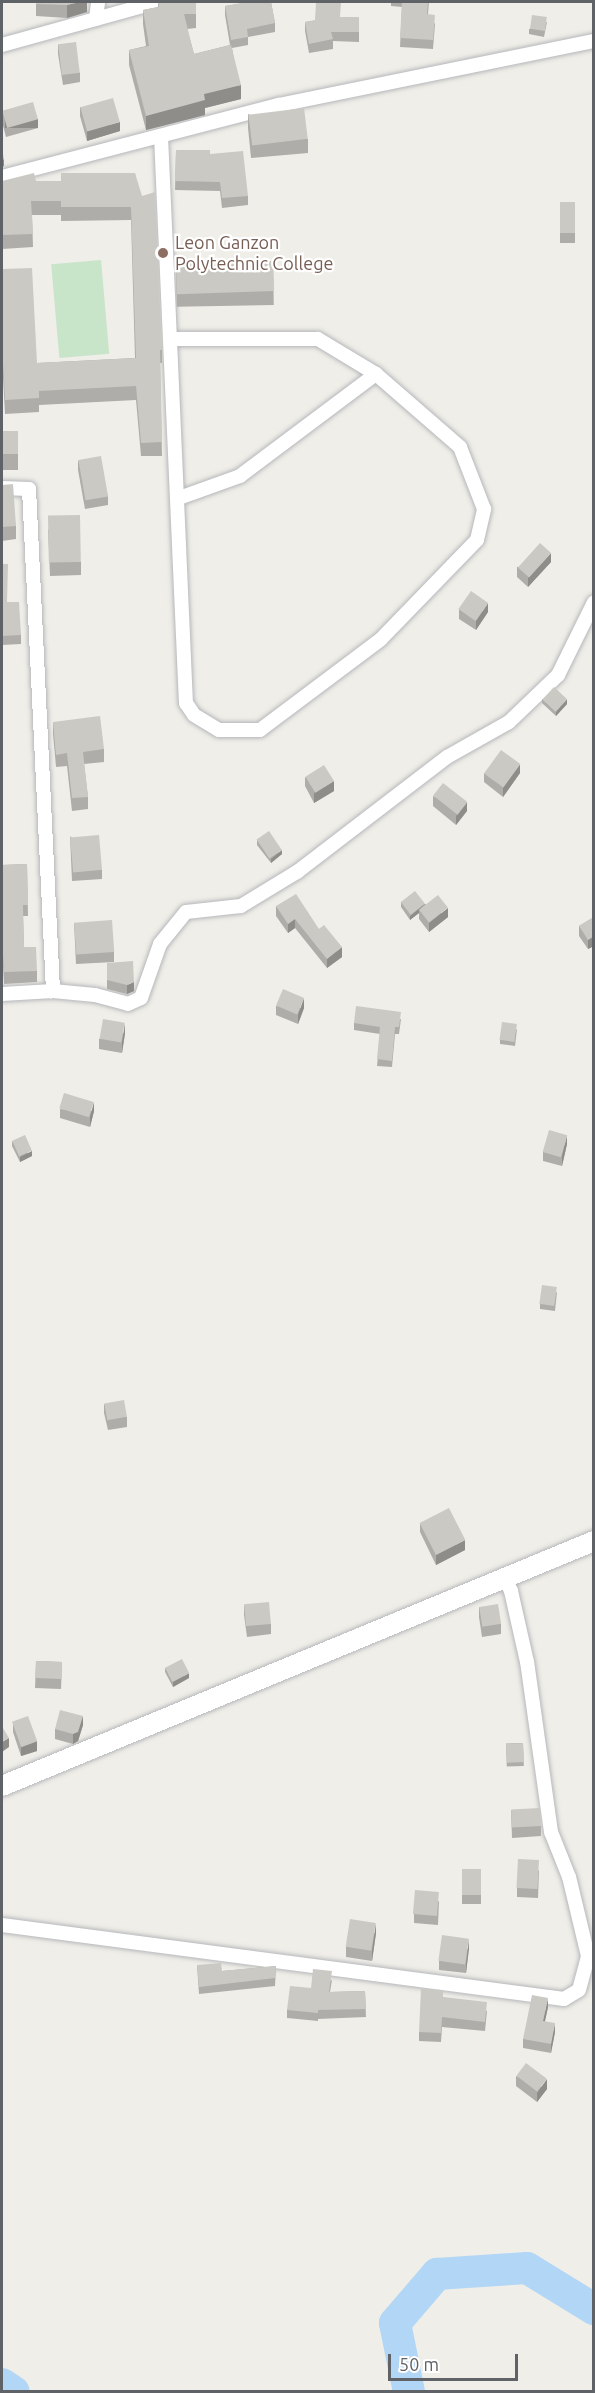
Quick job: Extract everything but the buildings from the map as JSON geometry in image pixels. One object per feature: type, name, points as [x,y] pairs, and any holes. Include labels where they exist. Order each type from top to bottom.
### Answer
[{"type":"street","points":[[96,19],[98,2]]},
{"type":"street","points":[[2,45],[157,2]]},
{"type":"street","points":[[2,177],[279,105],[594,41]]},
{"type":"street","points":[[160,136],[179,498],[186,703],[194,715],[219,730],[260,730],[381,639],[477,540],[484,509],[460,447],[376,374],[318,339],[171,339]]},
{"type":"street","points":[[179,498],[240,476],[376,374]]},
{"type":"street","points":[[2,488],[29,489],[53,991]]},
{"type":"street","points":[[2,994],[53,991],[95,995],[128,1004],[141,998],[160,944],[186,912],[241,906],[297,872],[447,757],[509,722],[558,675],[594,602]]},
{"type":"street","points":[[2,1786],[594,1541]]},
{"type":"street","points":[[2,1925],[564,1999],[579,1990],[588,1956],[568,1877],[551,1832],[527,1662],[511,1591],[505,1578]]},
{"type":"green space","points":[[101,260],[109,354],[59,358],[51,264]]},
{"type":"waterway","points":[[409,2392],[395,2323],[437,2274],[527,2268],[594,2309]]},
{"type":"waterway","points":[[2,2384],[14,2392]]},
{"type":"place","name":"Leon Ganzon Polytechnic College","points":[[163,253]]}]
